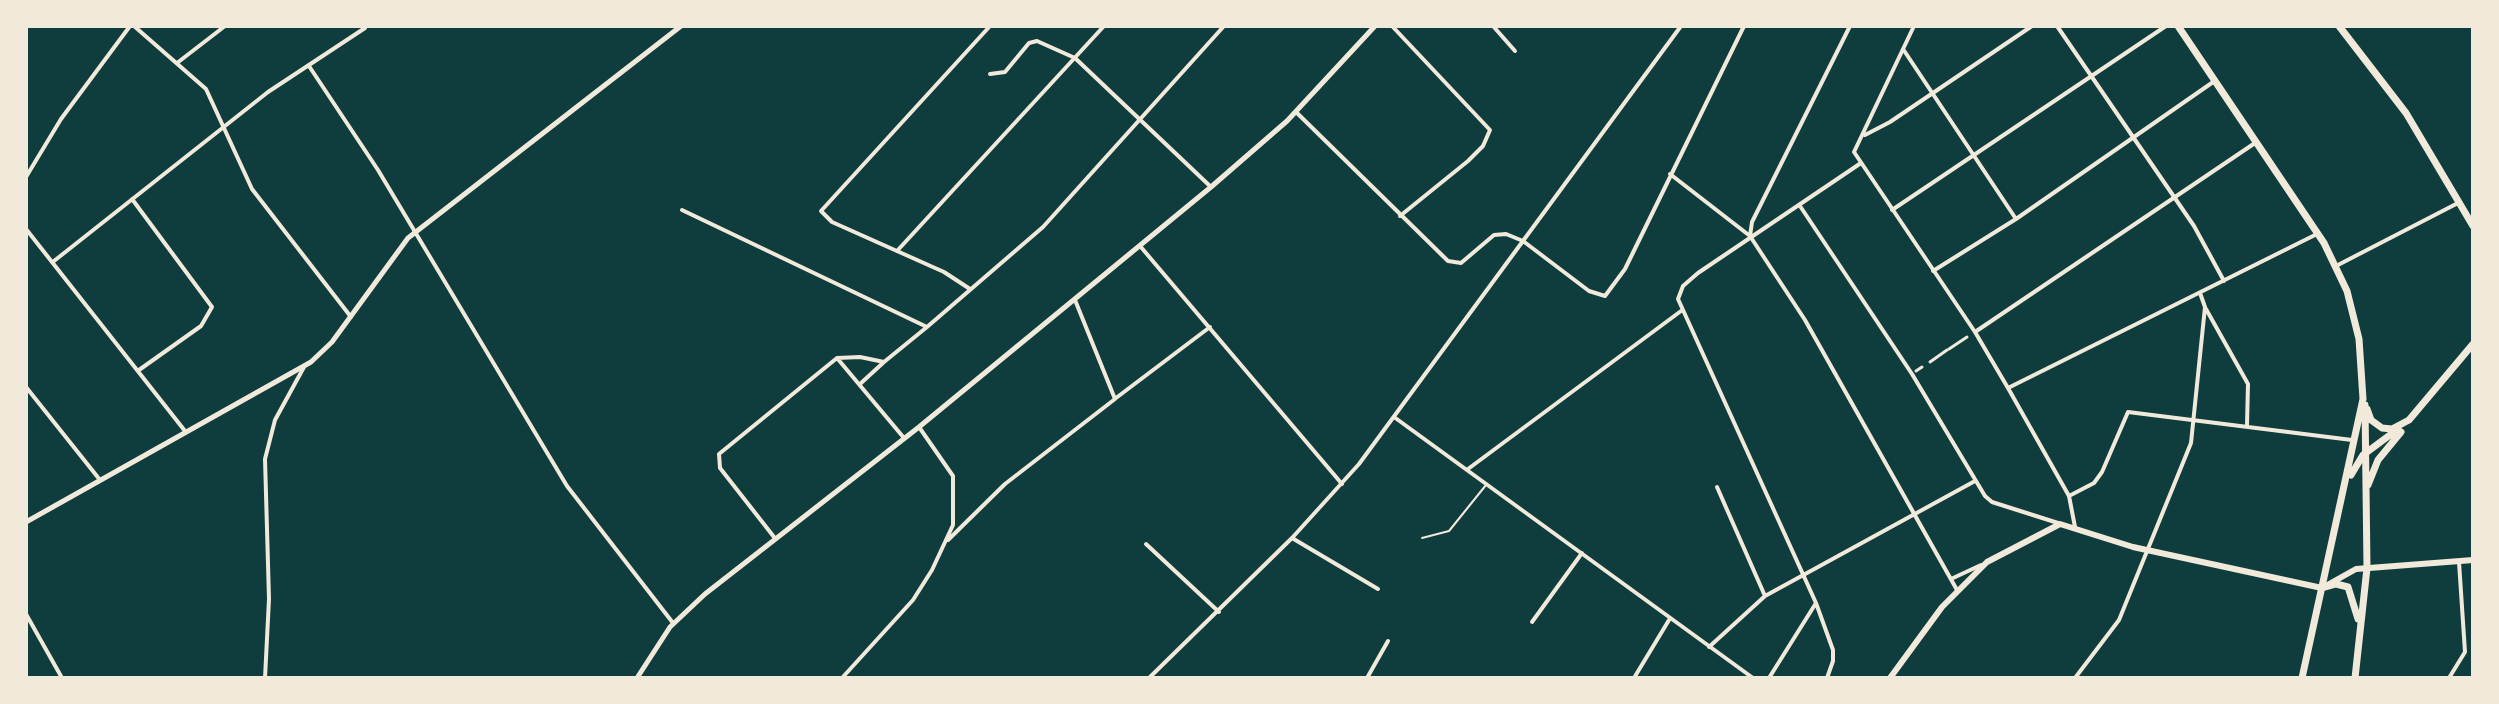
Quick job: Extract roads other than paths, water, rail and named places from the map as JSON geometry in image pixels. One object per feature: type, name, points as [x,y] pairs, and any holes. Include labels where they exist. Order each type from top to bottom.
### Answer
[{"type":"highway","points":[[2178,26],[2318,233],[2336,266],[2359,339],[2367,568],[2355,678]]},
{"type":"highway","points":[[2339,26],[2406,113],[2473,226]]},
{"type":"highway","points":[[2366,491],[2378,460],[2473,344]]},
{"type":"highway","points":[[2363,405],[2371,420],[2382,428],[2392,429],[2409,420]]},
{"type":"highway","points":[[2302,678],[2363,405]]},
{"type":"highway","points":[[2347,484],[2365,454],[2409,420]]},
{"type":"highway","points":[[2322,588],[2340,584],[2350,589],[2360,625]]},
{"type":"main road","points":[[1890,678],[1957,590],[1987,562],[2060,524],[2189,563],[2322,588],[2346,572],[2367,568],[2473,560]]},
{"type":"street","points":[[26,177],[61,119],[132,26],[206,89],[246,179],[351,317]]},
{"type":"street","points":[[177,63],[225,26]]},
{"type":"street","points":[[26,522],[304,367],[332,342],[402,244],[681,26]]},
{"type":"street","points":[[970,289],[944,272],[832,222],[821,211],[990,26]]},
{"type":"street","points":[[897,251],[1104,26]]},
{"type":"street","points":[[860,384],[1043,227],[1224,26]]},
{"type":"street","points":[[637,678],[673,623],[774,537],[919,427],[1211,187],[1296,112],[1375,26]]},
{"type":"street","points":[[1392,26],[1490,130],[1490,135],[1468,161],[1400,217]]},
{"type":"street","points":[[1493,26],[1515,51]]},
{"type":"street","points":[[1149,678],[1219,612],[1342,484],[1681,26]]},
{"type":"street","points":[[1296,112],[1435,251],[1454,263],[1461,263],[1494,235],[1506,234],[1523,241],[1589,291],[1607,295],[1625,269],[1744,26]]},
{"type":"street","points":[[1750,236],[1752,222],[1850,26]]},
{"type":"street","points":[[1914,26],[1863,136],[1854,148],[1975,332],[2008,388],[2069,496],[2075,510],[2075,527]]},
{"type":"street","points":[[1863,136],[2032,26]]},
{"type":"street","points":[[2057,26],[2173,197],[2224,281]]},
{"type":"street","points":[[1892,210],[2166,26]]},
{"type":"street","points":[[54,261],[300,69],[365,28]]},
{"type":"street","points":[[990,74],[1005,72],[1029,43],[1037,41],[1075,58],[1211,187]]},
{"type":"street","points":[[1903,49],[2016,219]]},
{"type":"street","points":[[309,66],[357,135],[567,486],[673,623]]},
{"type":"street","points":[[1933,271],[2016,219],[2216,80]]},
{"type":"street","points":[[1930,362],[2257,142]]},
{"type":"street","points":[[1827,678],[1833,650],[1816,603],[1678,299],[1685,283],[1861,163]]},
{"type":"street","points":[[1670,174],[1750,236],[1805,320],[1957,590]]},
{"type":"street","points":[[132,199],[212,307],[201,326],[139,370]]},
{"type":"street","points":[[2336,266],[2461,202]]},
{"type":"street","points":[[1800,205],[1912,374],[1975,481],[1992,502],[2060,524]]},
{"type":"street","points":[[682,210],[927,327]]},
{"type":"street","points":[[26,229],[185,431]]},
{"type":"street","points":[[2008,388],[2318,233]]},
{"type":"street","points":[[1140,246],[1342,484]]},
{"type":"street","points":[[2200,293],[2248,384],[2247,426]]},
{"type":"street","points":[[1074,299],[1115,399]]},
{"type":"street","points":[[2075,678],[2119,620],[2191,443],[2205,307]]},
{"type":"street","points":[[1468,469],[1681,311]]},
{"type":"street","points":[[948,540],[1005,484],[1210,327]]},
{"type":"street","points":[[774,537],[720,468],[719,454],[837,358],[847,356],[884,362]]},
{"type":"street","points":[[837,358],[904,438]]},
{"type":"street","points":[[265,678],[269,599],[265,459],[275,420],[304,367]]},
{"type":"street","points":[[1916,371],[1922,367]]},
{"type":"street","points":[[26,387],[100,480]]},
{"type":"street","points":[[2069,496],[2094,483],[2102,472],[2128,412],[2354,441]]},
{"type":"street","points":[[1394,417],[1669,620],[1753,678]]},
{"type":"street","points":[[842,678],[913,600],[948,540],[953,525],[955,482],[919,427]]},
{"type":"street","points":[[1709,647],[1765,596],[1975,481]]},
{"type":"street","points":[[1717,487],[1765,596]]},
{"type":"street","points":[[1292,538],[1378,589]]},
{"type":"street","points":[[1146,544],[1219,612]]},
{"type":"street","points":[[1532,622],[1582,553]]},
{"type":"street","points":[[1951,579],[1987,562]]},
{"type":"street","points":[[2449,678],[2465,652],[2459,562]]},
{"type":"street","points":[[1769,678],[1816,603]]},
{"type":"street","points":[[26,614],[62,678]]},
{"type":"street","points":[[1634,678],[1669,620]]},
{"type":"street","points":[[1367,678],[1388,641]]},
{"type":"lane","points":[[1422,538],[1449,531],[1487,484]]}]
